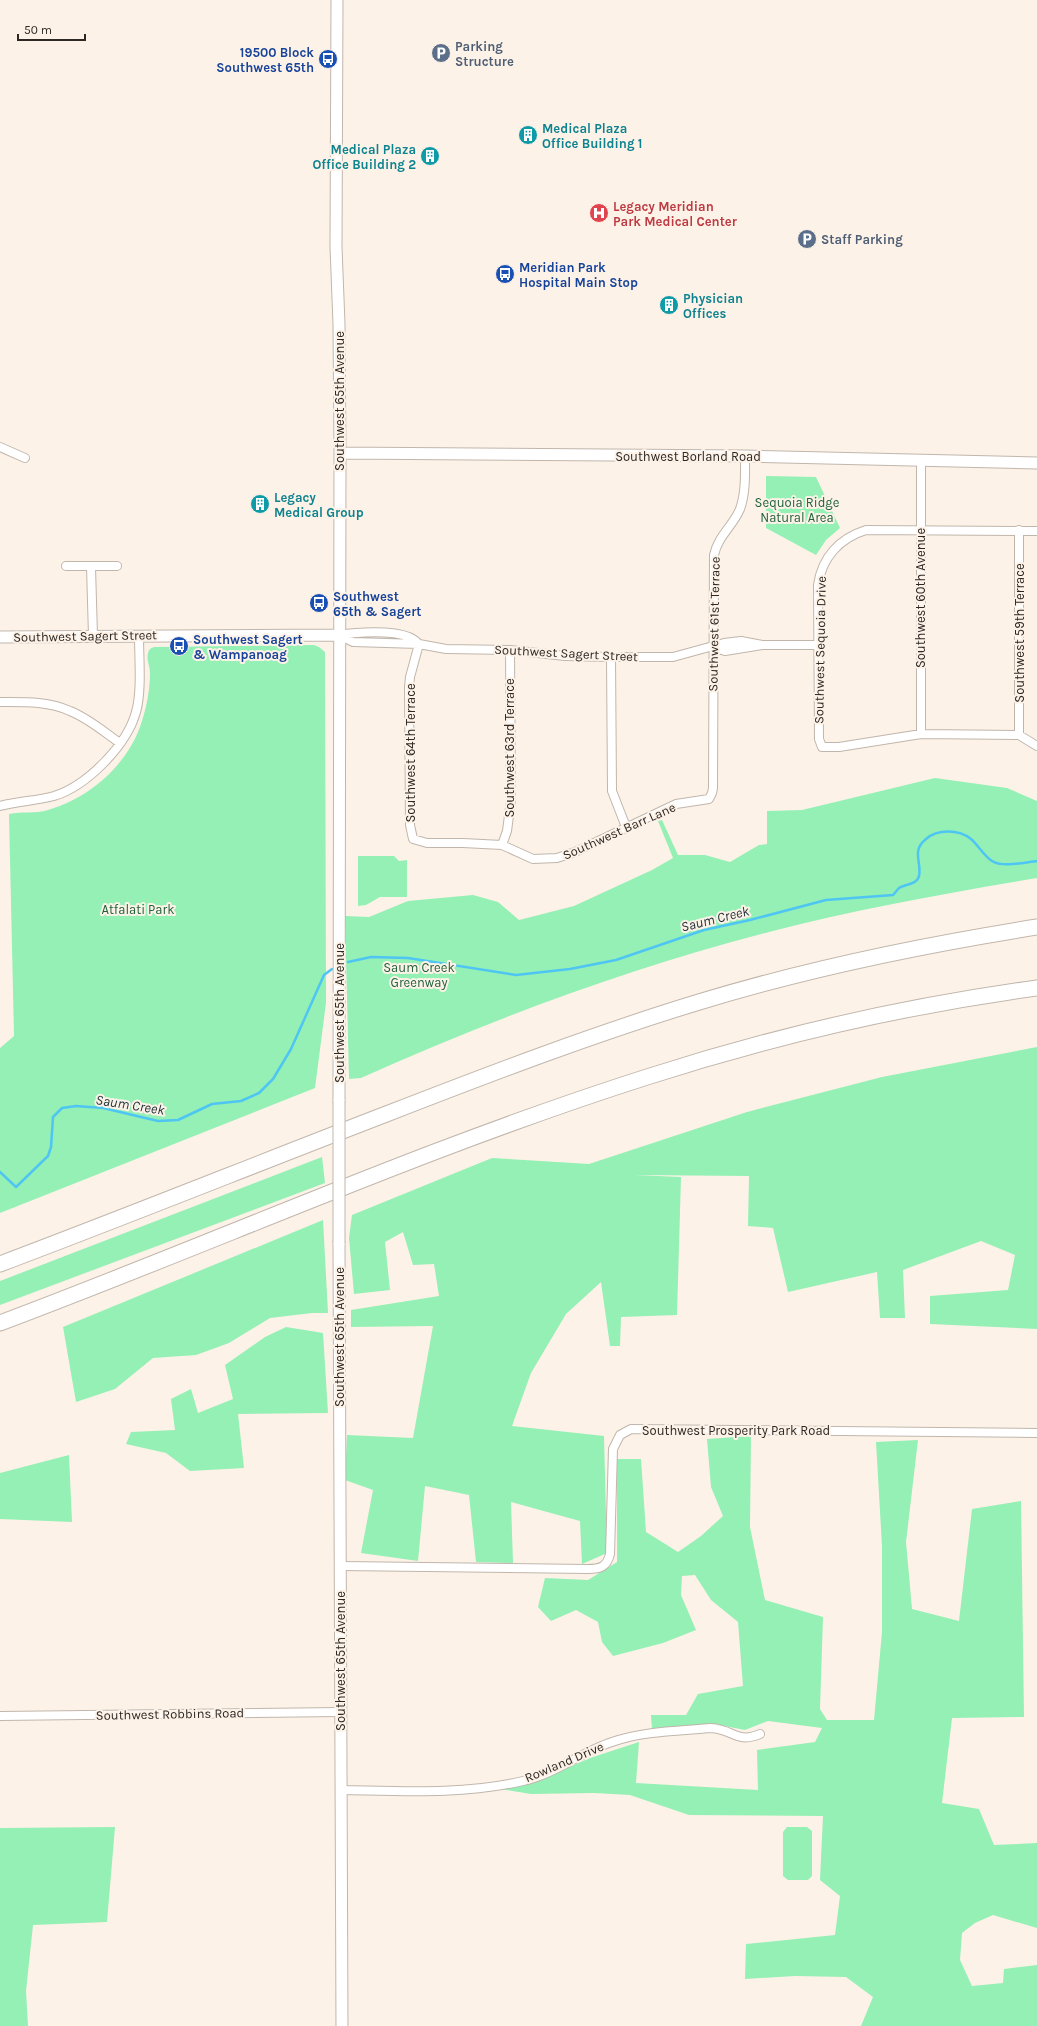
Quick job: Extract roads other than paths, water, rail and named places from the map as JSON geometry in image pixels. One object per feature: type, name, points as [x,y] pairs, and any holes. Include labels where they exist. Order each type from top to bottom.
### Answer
[{"type":"highway","points":[[0,1264],[554,1050],[646,1018],[780,979],[852,962],[929,946],[1037,927]]},
{"type":"highway","points":[[0,1323],[498,1128],[645,1077],[751,1046],[852,1021],[945,1003],[1037,988]]},
{"type":"highway","points":[[0,1326],[35,1310]]},
{"type":"main road","name":"Southwest 65th Avenue","points":[[337,0],[336,246],[339,324],[340,453],[339,1243],[342,2026]]},
{"type":"main road","name":"Southwest Borland Road","points":[[340,453],[745,456],[1037,463]]},
{"type":"main road","name":"Southwest Sagert Street","points":[[0,638],[339,635]]},
{"type":"street","points":[[0,447],[25,458]]},
{"type":"street","name":"Southwest 61st Terrace","points":[[709,799],[712,793],[712,647],[714,555],[720,538],[740,510],[744,490],[745,456]]},
{"type":"street","name":"Southwest 60th Avenue","points":[[921,461],[921,734]]},
{"type":"street","name":"Southwest Sequoia Drive","points":[[921,734],[839,747],[822,747],[819,739],[818,585],[820,574],[829,555],[847,538],[866,530],[920,529],[1037,531]]},
{"type":"street","name":"Southwest 59th Terrace","points":[[1019,530],[1019,735]]},
{"type":"street","points":[[66,566],[117,566]]},
{"type":"street","points":[[90,567],[94,636]]},
{"type":"street","name":"Southwest Sagert Street","points":[[339,635],[353,642],[419,644],[446,649],[510,650],[565,656],[611,657],[673,657],[712,647],[725,651],[762,645],[819,645]]},
{"type":"street","points":[[0,806],[55,796],[68,790],[92,775],[120,743],[136,711],[139,636]]},
{"type":"street","name":"Southwest 64th Terrace","points":[[413,839],[410,825],[409,687],[410,677],[419,644]]},
{"type":"street","name":"Southwest 63rd Terrace","points":[[502,845],[507,831],[510,807],[510,650]]},
{"type":"street","points":[[611,657],[612,791],[626,827]]},
{"type":"street","points":[[0,702],[39,703],[72,711],[120,743]]},
{"type":"street","points":[[921,734],[1019,735],[1037,746]]},
{"type":"street","name":"Southwest Barr Lane","points":[[413,839],[427,843],[463,842],[502,845],[533,859],[557,858],[575,852],[676,804],[709,799]]},
{"type":"street","name":"Southwest Prosperity Park Road","points":[[340,1566],[601,1568],[608,1562],[610,1554],[613,1448],[620,1434],[631,1429],[1037,1433]]},
{"type":"street","name":"Southwest Robbins Road","points":[[0,1716],[341,1712]]},
{"type":"street","name":"Rowland Drive","points":[[341,1790],[448,1791],[478,1788],[524,1781],[550,1771],[592,1750],[627,1738],[711,1728],[721,1729],[741,1738],[749,1739],[760,1734]]},
{"type":"waterway","name":"Saum Creek","points":[[348,962],[371,957],[408,958],[516,975],[570,969],[616,960],[704,930],[750,920],[826,900],[893,895],[899,888],[913,883],[918,879],[920,871],[918,857],[919,848],[926,839],[936,833],[942,832],[954,832],[966,836],[974,841],[989,859],[996,863],[1008,864],[1037,861]]},
{"type":"waterway","name":"Saum Creek","points":[[0,1172],[16,1187],[48,1156],[51,1147],[53,1117],[62,1108],[76,1106],[103,1108],[158,1121],[178,1120],[212,1104],[241,1101],[259,1093],[273,1079],[291,1049],[324,975],[332,969]]},
{"type":"place","name":"Parking Structure","points":[[441,53]]},
{"type":"place","name":"19500 Block Southwest 65th","points":[[328,59]]},
{"type":"place","name":"Medical Plaza Office Building 1","points":[[528,135]]},
{"type":"place","name":"Medical Plaza Office Building 2","points":[[430,156]]},
{"type":"place","name":"Legacy Meridian Park Medical Center","points":[[599,213]]},
{"type":"place","name":"Staff Parking","points":[[807,239]]},
{"type":"place","name":"Meridian Park Hospital Main Stop","points":[[505,274]]},
{"type":"place","name":"Physician Offices","points":[[669,305]]},
{"type":"place","name":"Legacy Medical Group","points":[[260,504]]},
{"type":"place","name":"Southwest 65th & Sagert","points":[[319,603]]},
{"type":"place","name":"Southwest Sagert & Wampanoag","points":[[179,646]]},
{"type":"park label","name":"Sequoia Ridge Natural Area","points":[[797,510]]},
{"type":"park label","name":"Atfalati Park","points":[[138,909]]},
{"type":"park label","name":"Saum Creek Greenway","points":[[419,974]]}]
